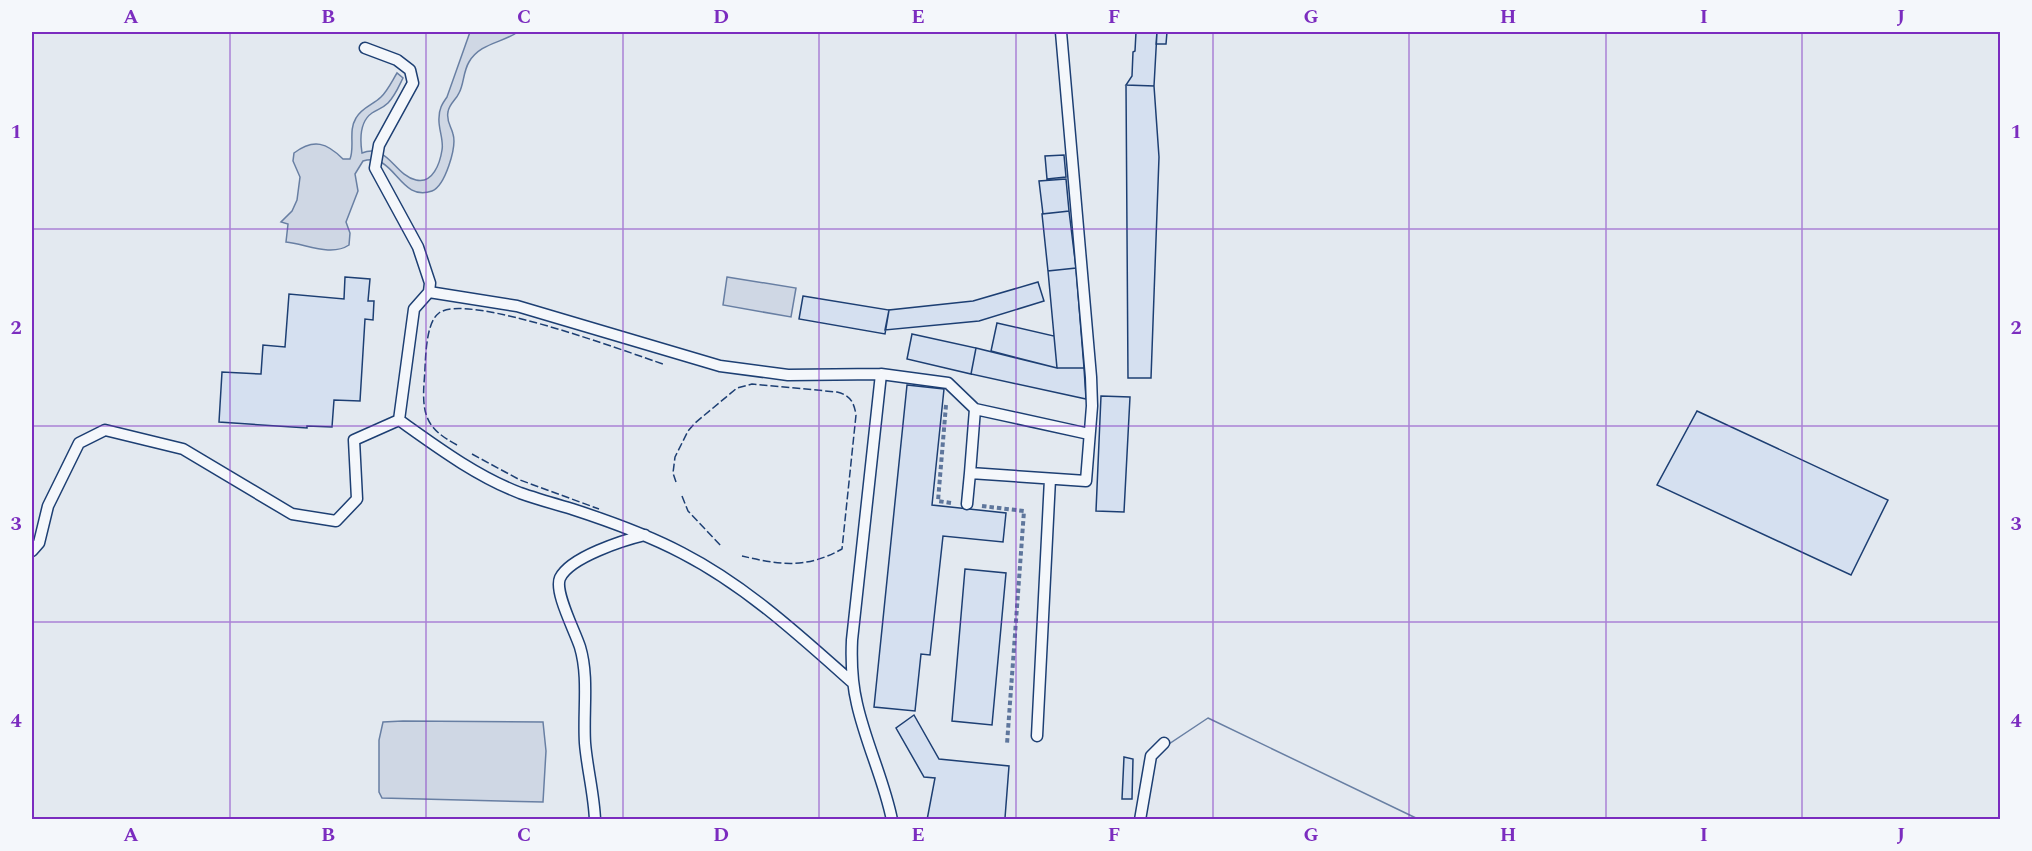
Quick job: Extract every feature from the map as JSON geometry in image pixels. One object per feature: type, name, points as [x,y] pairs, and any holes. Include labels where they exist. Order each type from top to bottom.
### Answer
[{"type":"lane","points":[[970,473],[1086,480],[1091,377],[1061,32]]},
{"type":"lane","points":[[365,48],[397,60],[410,70],[413,83],[379,145],[375,168],[418,247],[430,283],[429,292],[414,309],[399,420]]},
{"type":"lane","points":[[429,292],[517,306],[720,366],[788,375],[881,374],[948,383],[975,409],[1089,434]]},
{"type":"lane","points":[[881,374],[852,640],[853,683],[863,726],[878,767],[892,819]]},
{"type":"lane","points":[[967,504],[975,409]]},
{"type":"lane","points":[[399,420],[456,460],[518,493],[645,535],[719,574],[753,597],[853,683]]},
{"type":"lane","points":[[32,551],[39,543],[48,506],[79,443],[105,430],[183,449],[292,514],[336,520],[357,499],[354,440],[399,420]]},
{"type":"lane","points":[[1037,736],[1050,479]]},
{"type":"lane","points":[[595,819],[585,742],[583,657],[563,602],[559,581],[563,573],[586,557],[645,535]]},
{"type":"lane","points":[[1140,819],[1151,756],[1164,743]]},
{"type":"path","points":[[948,383],[938,501],[1024,511],[1007,744]]},
{"type":"shaded area","points":[[32,32],[2000,32],[2000,819],[32,819]]},
{"type":"shaded area","points":[[470,32],[518,32],[485,47],[469,62],[461,89],[449,109],[448,118],[454,140],[453,148],[449,166],[437,188],[421,193],[412,190],[383,163],[374,160],[363,161],[355,174],[358,191],[346,222],[350,233],[349,245],[326,250],[286,242],[288,224],[281,222],[292,211],[297,200],[300,177],[293,161],[294,153],[308,145],[320,144],[331,149],[343,159],[350,159],[352,128],[356,118],[361,111],[378,100],[397,73],[403,78],[393,97],[365,121],[361,137],[362,153],[378,152],[408,177],[416,180],[427,179],[431,176],[442,150],[440,109],[447,97]]},
{"type":"shaded area","points":[[727,277],[796,288],[791,317],[723,305]]},
{"type":"shaded area","points":[[1208,718],[1418,819],[1140,820],[1151,756]]},
{"type":"shaded area","points":[[383,722],[543,722],[546,751],[543,802],[382,798],[379,792],[379,740]]},
{"type":"building","points":[[1136,32],[1157,32],[1154,86],[1126,85],[1132,76]]},
{"type":"building","points":[[1157,32],[1167,32],[1166,44],[1156,44]]},
{"type":"building","points":[[1126,85],[1154,86],[1159,157],[1151,378],[1128,378]]},
{"type":"building","points":[[1064,155],[1066,177],[1047,179],[1045,156]]},
{"type":"building","points":[[1066,179],[1069,211],[1043,214],[1039,181]]},
{"type":"building","points":[[1069,211],[1076,268],[1048,271],[1042,214]]},
{"type":"building","points":[[1076,268],[1084,368],[1057,368],[1048,271]]},
{"type":"building","points":[[345,277],[370,279],[368,301],[374,301],[373,320],[365,319],[360,401],[334,400],[332,427],[307,426],[307,428],[219,422],[222,372],[261,374],[263,345],[285,347],[289,294],[344,299]]},
{"type":"building","points":[[1038,282],[1044,301],[979,321],[885,330],[889,310],[973,301]]},
{"type":"building","points":[[803,296],[889,310],[885,334],[799,319]]},
{"type":"building","points":[[997,323],[1054,336],[1057,368],[991,351]]},
{"type":"building","points":[[912,334],[976,348],[971,374],[907,359]]},
{"type":"building","points":[[976,348],[1057,368],[1084,368],[1086,399],[971,374]]},
{"type":"building","points":[[907,385],[944,389],[932,505],[1006,513],[1003,542],[943,536],[930,655],[921,654],[915,711],[874,707]]},
{"type":"building","points":[[1101,396],[1130,397],[1124,512],[1096,511]]},
{"type":"building","points":[[1697,411],[1888,500],[1851,575],[1657,485]]},
{"type":"building","points":[[965,569],[1006,573],[992,725],[952,721]]},
{"type":"building","points":[[914,715],[939,759],[1009,766],[1005,818],[1010,818],[1010,820],[927,820],[935,778],[924,777],[896,728]]},
{"type":"building","points":[[1124,757],[1133,759],[1132,799],[1122,799]]},
{"type":"fence","points":[[457,445],[433,427],[428,420],[424,404],[428,335],[434,318],[439,313],[455,309],[481,310],[513,317],[584,337],[663,364]]},
{"type":"fence","points":[[676,482],[673,473],[675,457],[688,431],[737,388],[752,384],[837,392],[851,400],[856,415],[842,549],[817,560],[793,563],[769,562],[742,556]]},
{"type":"fence","points":[[472,454],[520,480],[599,509]]},
{"type":"fence","points":[[682,496],[688,511],[721,546]]}]
